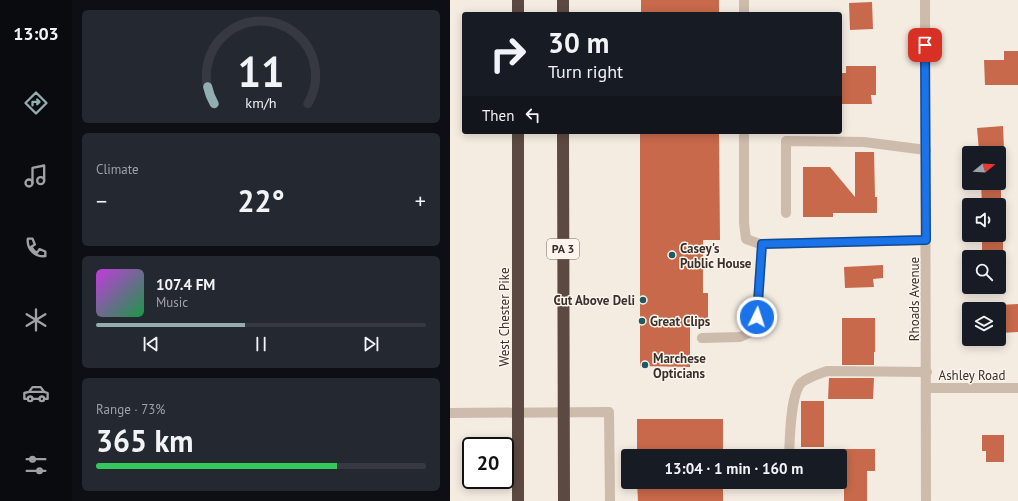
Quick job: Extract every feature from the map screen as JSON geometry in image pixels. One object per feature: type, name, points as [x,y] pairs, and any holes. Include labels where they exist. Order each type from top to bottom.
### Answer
[{"type":"highway","points":[[518,0],[518,12]]},
{"type":"highway","points":[[563,0],[563,12]]},
{"type":"highway","name":"West Chester Pike","points":[[518,134],[518,501]]},
{"type":"highway","name":"PA 3","points":[[563,134],[564,501]]},
{"type":"street","points":[[744,0],[744,12]]},
{"type":"street","name":"Rhoads Avenue","points":[[925,0],[927,372],[926,501]]},
{"type":"street","points":[[744,134],[744,223],[746,239],[762,244],[926,240]]},
{"type":"street","points":[[786,214],[786,141],[864,142],[926,150]]},
{"type":"street","points":[[702,338],[740,337],[754,329],[757,317],[762,244]]},
{"type":"street","points":[[790,449],[794,395],[802,383],[815,375],[827,371],[927,372]]},
{"type":"street","name":"Ashley Road","points":[[927,388],[1018,388]]},
{"type":"street","points":[[450,413],[609,412],[610,501]]},
{"type":"building","points":[[641,0],[719,0],[719,12],[641,12]]},
{"type":"building","points":[[872,2],[873,29],[850,30],[849,3]]},
{"type":"building","points":[[1004,51],[1018,51],[1018,85],[985,85],[984,60],[1004,60]]},
{"type":"building","points":[[846,66],[876,66],[876,95],[871,95],[872,104],[842,104],[842,73],[846,73]]},
{"type":"building","points":[[1003,126],[1004,146],[979,146],[977,128]]},
{"type":"building","points":[[640,134],[719,134],[720,240],[703,240],[703,293],[708,293],[708,324],[690,324],[690,367],[640,366]]},
{"type":"building","points":[[855,152],[874,152],[875,197],[877,197],[877,213],[833,213],[833,217],[803,217],[803,167],[830,167],[855,197]]},
{"type":"building","points":[[981,190],[1001,190],[1001,198],[982,198]]},
{"type":"building","points":[[982,242],[1003,242],[1003,250],[982,250]]},
{"type":"building","points":[[883,265],[883,278],[873,279],[874,287],[845,288],[844,267]]},
{"type":"building","points":[[1018,304],[1018,332],[1006,333],[1006,305]]},
{"type":"building","points":[[842,318],[875,318],[874,365],[842,365]]},
{"type":"building","points":[[829,378],[874,378],[873,399],[828,399]]},
{"type":"building","points":[[801,401],[824,401],[824,447],[801,447]]},
{"type":"building","points":[[637,419],[723,419],[723,449],[637,449]]},
{"type":"building","points":[[982,435],[1004,435],[1004,462],[986,462],[986,451],[982,451]]},
{"type":"building","points":[[847,449],[875,449],[875,471],[867,471],[867,501],[844,501],[844,489],[847,489]]},
{"type":"building","points":[[637,489],[723,489],[723,501],[638,501]]},
{"type":"place","name":"Casey's Public House","points":[[672,255]]},
{"type":"place","name":"Cut Above Deli","points":[[643,300]]},
{"type":"place","name":"Great Clips","points":[[642,321]]},
{"type":"place","name":"Marchese Opticians","points":[[645,365]]},
{"type":"route","points":[[757,317],[762,244],[926,240],[925,45]]}]
